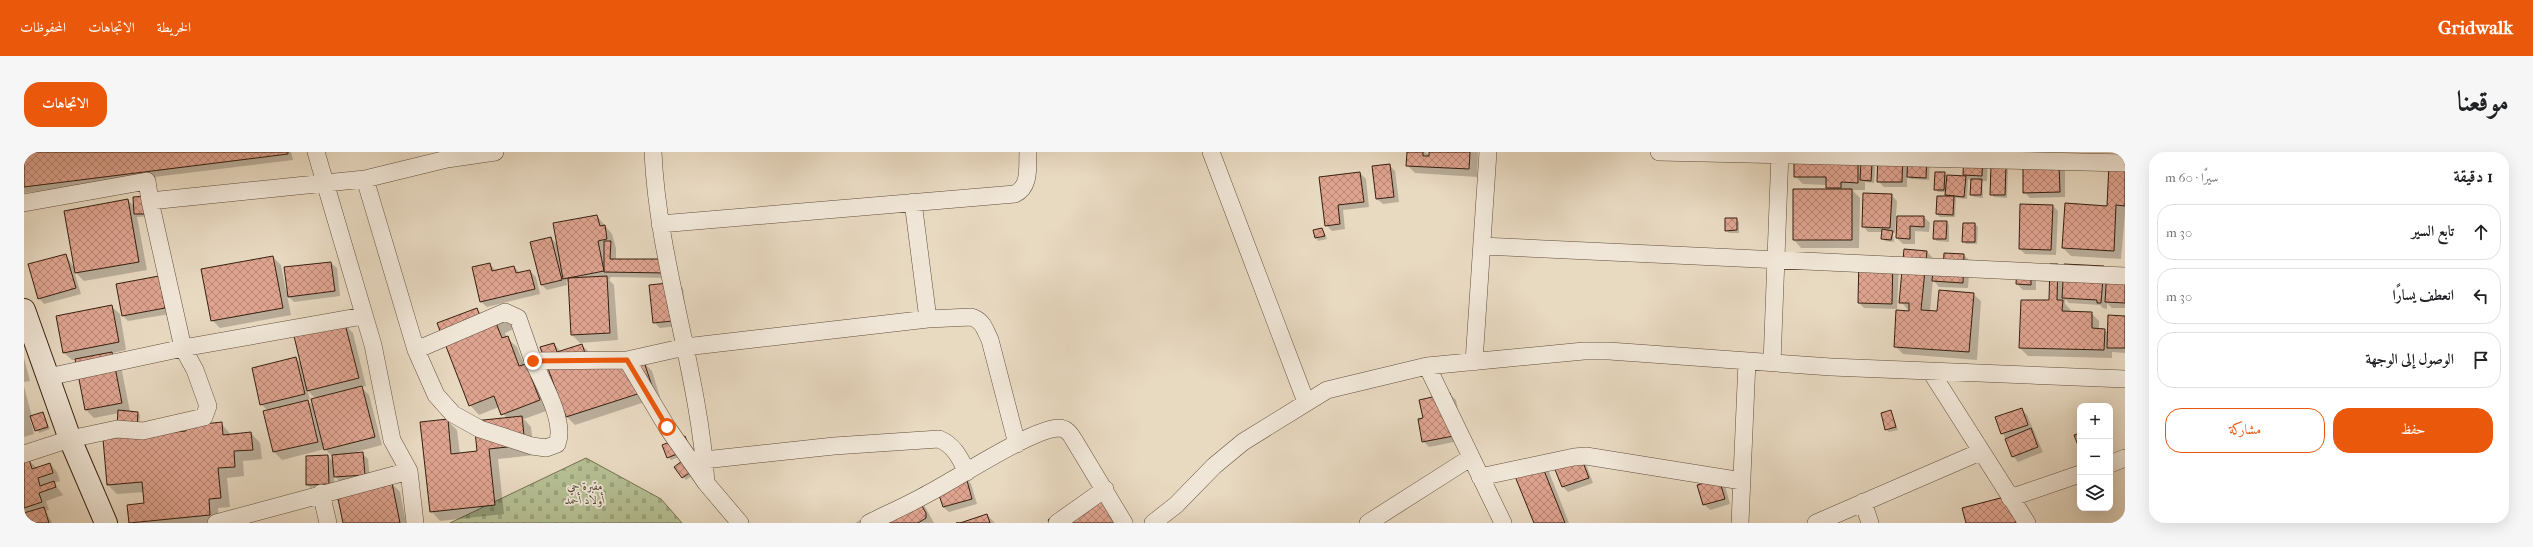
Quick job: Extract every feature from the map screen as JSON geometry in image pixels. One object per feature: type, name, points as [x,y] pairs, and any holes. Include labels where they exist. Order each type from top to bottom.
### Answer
[{"type":"main road","points":[[24,310],[70,439],[106,523]]},
{"type":"street","points":[[316,152],[382,382],[392,440],[409,471],[415,523]]},
{"type":"street","points":[[150,201],[365,179],[447,159],[495,152]]},
{"type":"street","points":[[653,152],[660,224],[685,347],[704,460],[706,483]]},
{"type":"street","points":[[660,224],[1015,194],[1025,186],[1027,180],[1028,152]]},
{"type":"street","points":[[1211,152],[1306,402]]},
{"type":"street","points":[[1474,362],[1488,152]]},
{"type":"street","points":[[1659,152],[1981,156],[2125,163]]},
{"type":"street","points":[[1772,363],[1780,153]]},
{"type":"street","points":[[365,179],[416,350],[436,395],[453,414],[480,429],[532,446],[546,448],[557,444],[560,425],[533,361],[518,318],[505,312],[416,350]]},
{"type":"street","points":[[24,203],[147,181],[150,201],[183,348],[195,370],[208,406],[204,417],[143,431],[117,429],[70,439],[24,454]]},
{"type":"street","points":[[913,202],[928,319]]},
{"type":"street","points":[[1482,246],[1776,261],[2125,276]]},
{"type":"street","points":[[48,377],[183,348],[363,316]]},
{"type":"street","points":[[533,361],[627,360],[685,347],[962,316],[977,319],[983,325],[990,340],[1017,444]]},
{"type":"street","points":[[1153,523],[1176,505],[1214,466],[1243,442],[1306,402],[1327,390],[1427,366],[1584,351],[1772,363],[2124,382]]},
{"type":"street","points":[[627,360],[667,427],[706,483],[740,523]]},
{"type":"street","points":[[1740,523],[1746,361]]},
{"type":"street","points":[[1427,366],[1470,458],[1503,523]]},
{"type":"street","points":[[1930,372],[2027,523]]},
{"type":"street","points":[[869,523],[1017,444],[1045,431],[1056,428],[1068,431],[1105,489],[1124,523]]},
{"type":"street","points":[[704,460],[834,446],[939,439],[948,442],[954,448],[967,472]]},
{"type":"street","points":[[1816,523],[1980,452]]},
{"type":"street","points":[[1480,476],[1574,457],[1586,456],[1742,481]]},
{"type":"street","points":[[1368,523],[1470,458]]},
{"type":"street","points":[[2113,463],[2125,458]]},
{"type":"street","points":[[216,523],[321,493],[409,471]]},
{"type":"street","points":[[2010,498],[2077,475]]},
{"type":"street","points":[[1057,523],[1105,489]]},
{"type":"street","points":[[321,493],[328,523]]},
{"type":"street","points":[[1863,502],[1870,523]]},
{"type":"green space","name":"مقبرة حي أولاد أحمد","points":[[586,458],[661,499],[682,523],[450,523]]},
{"type":"building","points":[[24,152],[288,152],[288,154],[24,187]]},
{"type":"building","points":[[1407,152],[1423,152],[1423,156],[1429,156],[1429,152],[1470,152],[1469,169],[1406,166]]},
{"type":"building","points":[[1794,152],[1858,152],[1858,183],[1841,182],[1841,188],[1826,188],[1826,177],[1794,177]]},
{"type":"building","points":[[1878,152],[1903,152],[1902,182],[1877,182]]},
{"type":"building","points":[[1964,152],[1983,152],[1982,176],[1963,175]]},
{"type":"building","points":[[1908,154],[1927,155],[1926,178],[1907,177]]},
{"type":"building","points":[[2023,154],[2059,164],[2060,192],[2023,193]]},
{"type":"building","points":[[1861,162],[1872,163],[1871,181],[1860,180]]},
{"type":"building","points":[[1390,164],[1394,197],[1376,199],[1372,166]]},
{"type":"building","points":[[2109,164],[2125,165],[2125,206],[2116,205],[2114,251],[2062,248],[2065,203],[2107,206]]},
{"type":"building","points":[[1991,166],[2006,166],[2005,195],[1990,195]]},
{"type":"building","points":[[1360,172],[1364,202],[1338,205],[1340,224],[1325,226],[1319,177]]},
{"type":"building","points":[[1935,172],[1945,172],[1944,190],[1934,190]]},
{"type":"building","points":[[1947,175],[1966,176],[1964,197],[1945,195]]},
{"type":"building","points":[[1971,179],[1982,179],[1981,195],[1970,195]]},
{"type":"building","points":[[1793,189],[1852,189],[1852,240],[1793,240]]},
{"type":"building","points":[[1863,193],[1892,194],[1890,228],[1862,227]]},
{"type":"building","points":[[147,196],[148,214],[134,214],[133,197]]},
{"type":"building","points":[[1937,196],[1954,196],[1953,215],[1936,214]]},
{"type":"building","points":[[128,199],[139,262],[75,273],[64,211]]},
{"type":"building","points":[[2020,204],[2053,205],[2051,250],[2019,249]]},
{"type":"building","points":[[597,215],[600,226],[605,225],[607,239],[598,241],[604,271],[563,279],[553,223]]},
{"type":"building","points":[[1897,216],[1924,216],[1924,227],[1910,226],[1910,239],[1896,238]]},
{"type":"building","points":[[1725,218],[1737,218],[1737,230],[1725,231]]},
{"type":"building","points":[[1934,221],[1947,221],[1946,239],[1933,239]]},
{"type":"building","points":[[1963,223],[1975,223],[1975,242],[1962,242]]},
{"type":"building","points":[[1322,228],[1325,236],[1315,238],[1313,230]]},
{"type":"building","points":[[1882,229],[1893,231],[1891,240],[1881,239]]},
{"type":"building","points":[[551,237],[562,280],[541,285],[530,242]]},
{"type":"building","points":[[604,241],[611,241],[610,259],[666,259],[666,273],[604,272]]},
{"type":"building","points":[[1904,249],[1927,251],[1921,310],[1937,311],[1939,290],[1974,293],[1969,352],[1894,347],[1896,310],[1909,311],[1909,303],[1899,303]]},
{"type":"building","points":[[1944,253],[1964,254],[1963,283],[1932,281],[1933,270],[1943,270]]},
{"type":"building","points":[[66,254],[76,288],[38,299],[28,264]]},
{"type":"building","points":[[273,256],[283,308],[211,321],[201,269]]},
{"type":"building","points":[[1859,256],[1893,257],[1892,304],[1858,303]]},
{"type":"building","points":[[331,262],[335,291],[288,297],[284,267]]},
{"type":"building","points":[[490,263],[492,271],[514,266],[516,273],[530,270],[535,289],[480,302],[472,267]]},
{"type":"building","points":[[2017,264],[2031,276],[2031,285],[2016,284]]},
{"type":"building","points":[[2050,264],[2058,264],[2057,300],[2063,300],[2062,311],[2092,312],[2092,328],[2105,329],[2104,350],[2019,348],[2021,300],[2049,300]]},
{"type":"building","points":[[2064,264],[2104,266],[2101,303],[2097,303],[2097,300],[2062,298]]},
{"type":"building","points":[[2107,270],[2125,271],[2125,303],[2105,302]]},
{"type":"building","points":[[159,276],[165,308],[122,316],[116,284]]},
{"type":"building","points":[[607,276],[610,333],[571,335],[568,278]]},
{"type":"building","points":[[678,282],[682,320],[653,323],[649,285]]},
{"type":"building","points":[[112,305],[119,342],[63,353],[56,316]]},
{"type":"building","points":[[477,308],[480,316],[496,323],[502,338],[508,336],[519,366],[526,364],[540,400],[501,415],[494,396],[469,406],[437,323]]},
{"type":"building","points":[[2108,315],[2125,316],[2125,348],[2107,348]]},
{"type":"building","points":[[345,324],[359,378],[307,391],[294,336]]},
{"type":"building","points":[[554,343],[557,352],[582,344],[589,365],[644,362],[653,389],[566,417],[540,347]]},
{"type":"building","points":[[112,352],[122,403],[85,410],[75,359]]},
{"type":"building","points":[[296,357],[305,394],[260,405],[252,368]]},
{"type":"building","points":[[362,386],[375,437],[324,450],[311,399]]},
{"type":"building","points":[[1450,393],[1459,435],[1422,442],[1418,419],[1423,418],[1419,400]]},
{"type":"building","points":[[308,400],[318,442],[273,452],[263,411]]},
{"type":"building","points":[[2022,408],[2028,425],[2001,434],[1995,417]]},
{"type":"building","points":[[118,410],[138,412],[137,427],[117,425]]},
{"type":"building","points":[[1891,410],[1896,427],[1885,430],[1881,413]]},
{"type":"building","points":[[43,412],[48,427],[35,431],[30,416]]},
{"type":"building","points":[[522,416],[525,445],[489,449],[495,505],[430,512],[420,422],[448,419],[451,454],[477,451],[474,421]]},
{"type":"building","points":[[222,422],[223,435],[251,432],[253,450],[234,451],[235,467],[218,468],[221,498],[209,499],[210,515],[129,523],[127,505],[144,503],[142,482],[107,485],[103,439],[186,431],[186,426]]},
{"type":"building","points":[[2031,428],[2038,447],[2012,457],[2005,439]]},
{"type":"building","points":[[2077,434],[2077,443],[2074,435]]},
{"type":"building","points":[[685,436],[690,449],[667,458],[662,445]]},
{"type":"building","points":[[363,452],[365,475],[334,477],[332,455]]},
{"type":"building","points":[[1579,452],[1589,478],[1562,487],[1552,462]]},
{"type":"building","points":[[328,455],[329,484],[306,485],[306,456]]},
{"type":"building","points":[[686,458],[694,470],[682,478],[674,467]]},
{"type":"building","points":[[1539,458],[1565,523],[1534,523],[1512,469]]},
{"type":"building","points":[[29,459],[32,469],[50,463],[53,473],[38,478],[40,486],[54,481],[56,487],[39,493],[42,502],[24,508],[24,460]]},
{"type":"building","points":[[966,477],[972,499],[943,507],[936,486]]},
{"type":"building","points":[[1719,479],[1725,499],[1703,505],[1697,485]]},
{"type":"building","points":[[392,483],[400,523],[343,523],[337,494]]},
{"type":"building","points":[[1108,484],[1127,523],[1050,523],[1048,520]]},
{"type":"building","points":[[915,494],[926,513],[926,518],[918,523],[890,523],[884,512]]},
{"type":"building","points":[[2012,495],[2016,523],[1966,523],[1962,508]]},
{"type":"building","points":[[44,507],[49,523],[24,523],[24,513]]},
{"type":"building","points":[[987,514],[990,523],[960,523]]},
{"type":"route","points":[[533,361],[599,359],[627,360],[643,384],[667,427]]}]
